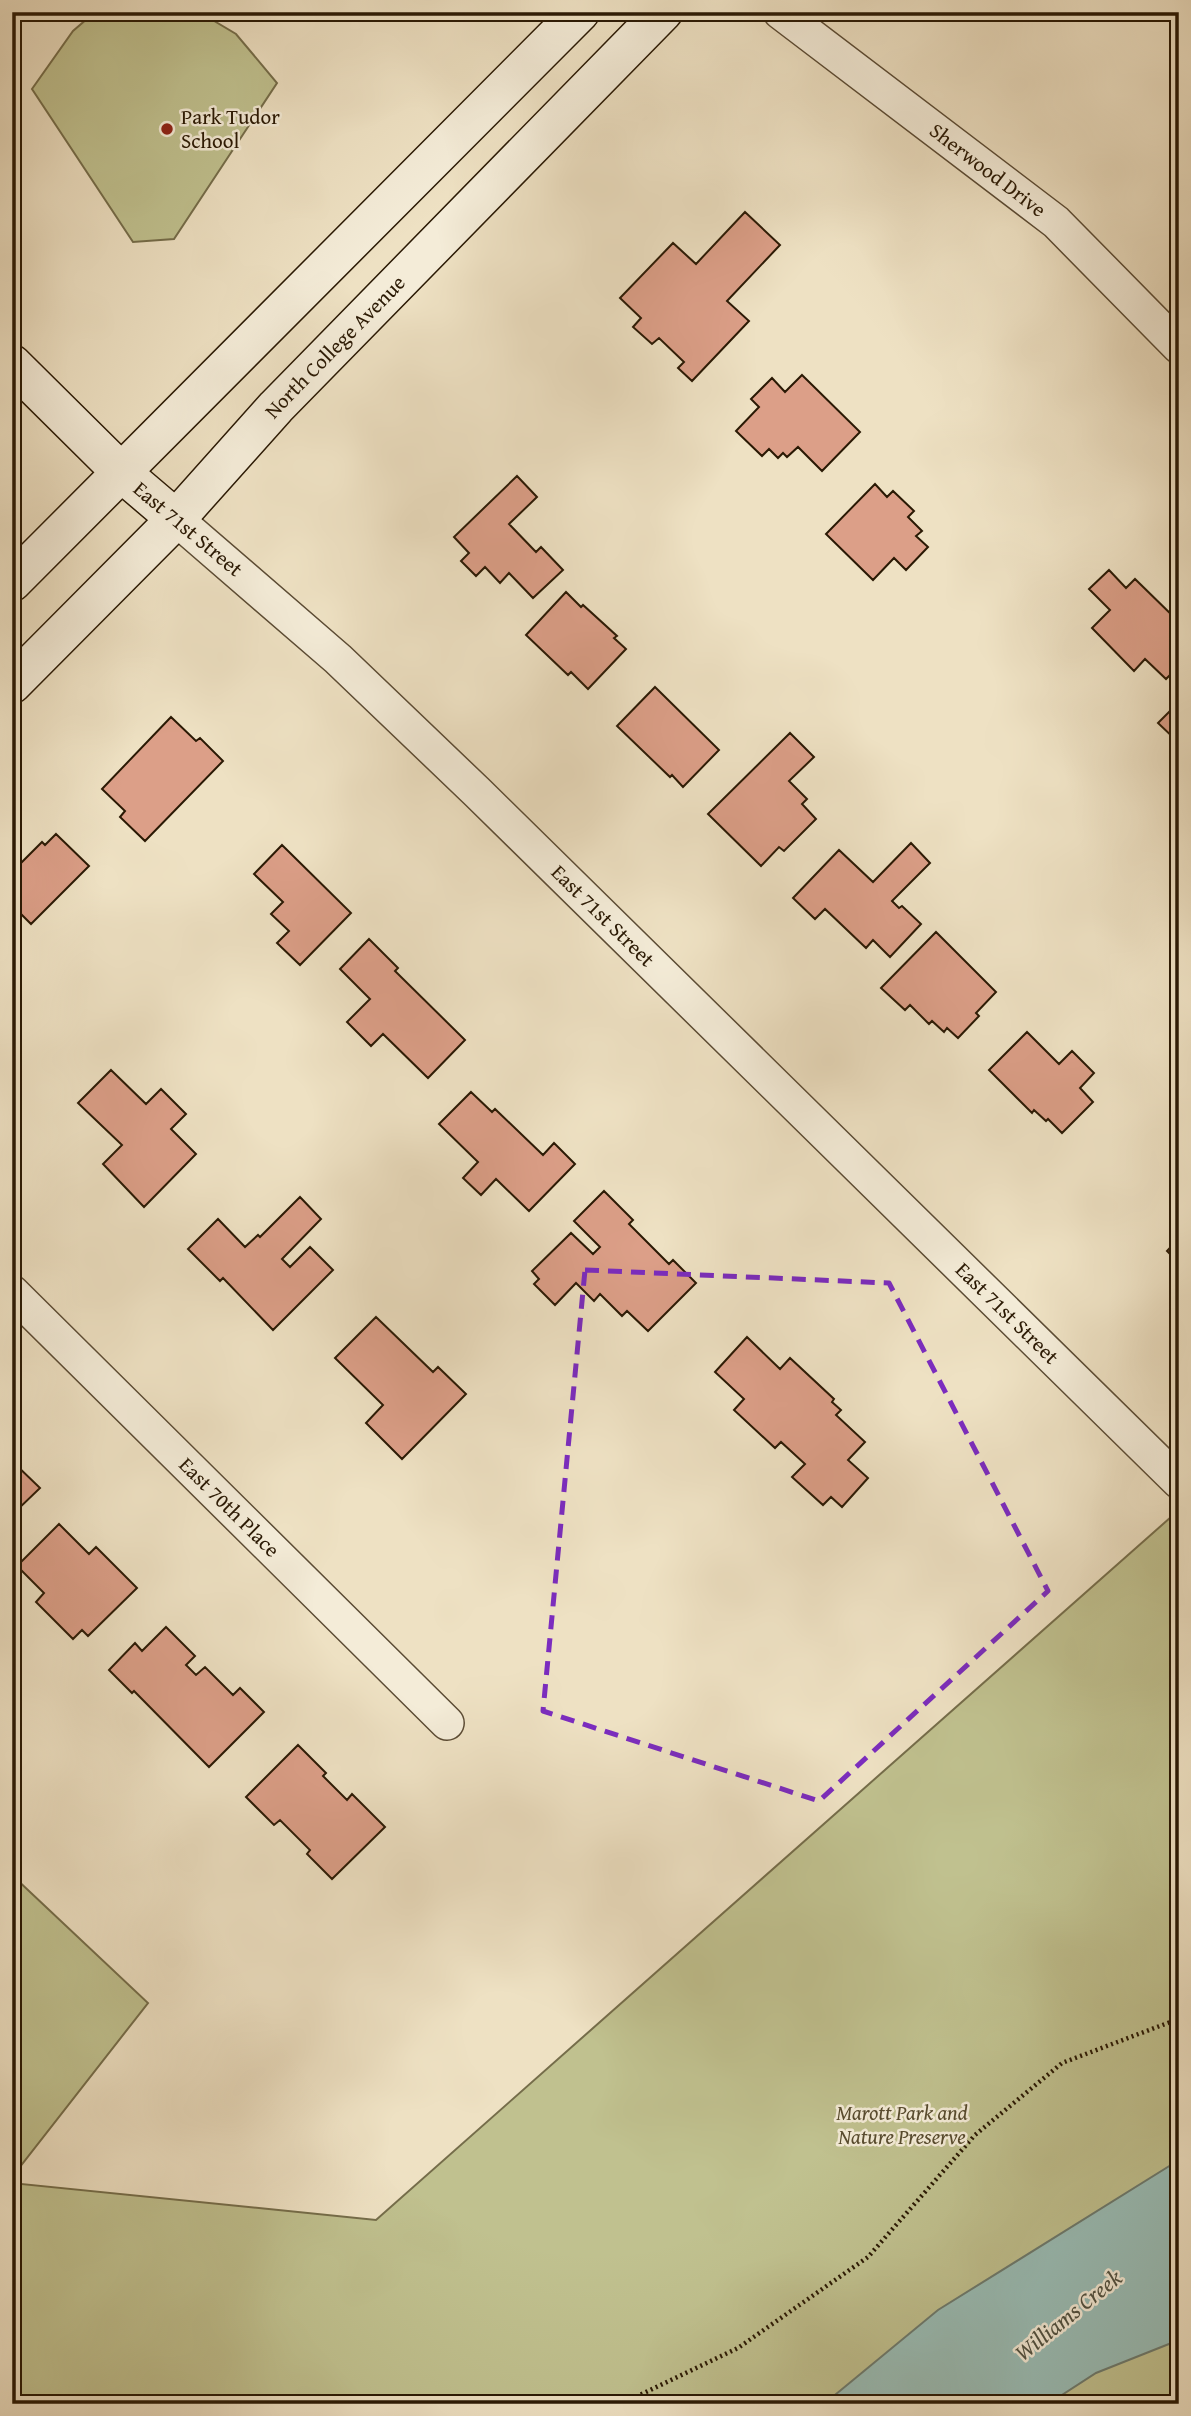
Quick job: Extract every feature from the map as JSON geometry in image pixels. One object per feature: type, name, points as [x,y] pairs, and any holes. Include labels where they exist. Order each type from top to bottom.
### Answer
[{"type":"main road","points":[[12,582],[580,12]]},
{"type":"main road","name":"North College Avenue","points":[[12,684],[176,519],[276,407],[663,12]]},
{"type":"main road","name":"East 71st Street","points":[[12,364],[122,473],[176,519]]},
{"type":"street","name":"Sherwood Drive","points":[[780,12],[1055,222],[1179,348]]},
{"type":"street","name":"East 71st Street","points":[[176,519],[308,632],[457,773],[1179,1482]]},
{"type":"street","name":"East 70th Place","points":[[12,1292],[447,1723]]},
{"type":"path","points":[[621,2404],[738,2348],[868,2257],[975,2135],[1062,2063],[1179,2016]]},
{"type":"highlighted area","points":[[585,1270],[889,1283],[1048,1591],[819,1801],[543,1711]]},
{"type":"green space","points":[[95,12],[199,12],[236,34],[277,83],[174,239],[133,242],[32,89],[73,31]]},
{"type":"green space","name":"Marott Park and Nature Preserve","points":[[1171,1517],[1179,1522],[1179,2404],[12,2404],[12,2183],[376,2220]]},
{"type":"green space","points":[[12,1875],[148,2003],[12,2177]]},
{"type":"water","name":"Williams Creek","points":[[1179,2160],[1179,2340],[1096,2373],[1048,2404],[824,2404],[938,2310]]},
{"type":"building","points":[[745,212],[780,245],[727,301],[749,321],[692,381],[678,368],[684,362],[659,338],[652,344],[633,327],[641,318],[620,298],[673,243],[696,264]]},
{"type":"building","points":[[802,375],[860,432],[822,471],[798,447],[787,457],[783,453],[778,458],[769,449],[762,456],[736,431],[759,407],[751,399],[772,378],[785,392]]},
{"type":"building","points":[[517,476],[537,497],[509,524],[536,552],[541,547],[563,570],[533,598],[509,573],[500,583],[485,567],[476,576],[461,561],[469,553],[454,537]]},
{"type":"building","points":[[875,484],[887,497],[893,491],[914,511],[908,517],[922,531],[916,536],[928,547],[906,570],[894,558],[873,580],[826,534]]},
{"type":"building","points":[[1109,570],[1126,588],[1135,579],[1179,622],[1174,630],[1179,635],[1179,666],[1166,679],[1145,659],[1134,671],[1092,628],[1110,610],[1089,589]]},
{"type":"building","points":[[566,592],[617,636],[614,638],[626,649],[588,689],[571,672],[568,675],[526,635]]},
{"type":"building","points":[[655,687],[719,750],[683,787],[617,726]]},
{"type":"building","points":[[1179,702],[1179,743],[1158,723]]},
{"type":"building","points":[[171,717],[196,741],[200,738],[223,761],[145,841],[120,817],[125,811],[102,789]]},
{"type":"building","points":[[790,733],[814,757],[789,781],[807,799],[802,804],[816,819],[784,851],[779,847],[761,866],[708,814]]},
{"type":"building","points":[[56,834],[89,866],[31,924],[12,905],[12,872],[42,842],[45,845]]},
{"type":"building","points":[[911,843],[930,863],[892,901],[899,908],[902,906],[921,924],[890,957],[873,940],[866,948],[825,909],[815,919],[793,898],[839,850],[873,882]]},
{"type":"building","points":[[282,845],[351,913],[300,965],[277,943],[289,931],[271,914],[283,902],[254,874]]},
{"type":"building","points":[[936,932],[996,992],[976,1013],[979,1016],[958,1038],[947,1028],[944,1032],[932,1021],[929,1024],[910,1005],[905,1010],[881,988]]},
{"type":"building","points":[[369,939],[398,968],[395,971],[465,1040],[428,1078],[383,1034],[371,1046],[347,1022],[370,999],[340,969]]},
{"type":"building","points":[[1027,1032],[1059,1064],[1072,1051],[1094,1073],[1080,1088],[1093,1102],[1062,1133],[1048,1119],[1046,1121],[1034,1110],[1032,1113],[989,1070]]},
{"type":"building","points":[[111,1070],[146,1104],[161,1089],[186,1114],[171,1129],[196,1154],[144,1207],[103,1164],[122,1145],[78,1103]]},
{"type":"building","points":[[471,1092],[492,1112],[495,1109],[543,1155],[554,1143],[575,1164],[529,1211],[496,1179],[481,1195],[463,1178],[478,1162],[439,1124]]},
{"type":"building","points":[[604,1191],[633,1220],[629,1224],[669,1264],[673,1260],[696,1283],[648,1331],[627,1311],[622,1316],[600,1294],[594,1301],[576,1283],[555,1305],[534,1284],[539,1279],[532,1271],[571,1233],[593,1254],[600,1247],[574,1221]]},
{"type":"building","points":[[300,1197],[321,1219],[282,1259],[290,1267],[310,1247],[333,1270],[273,1330],[223,1278],[220,1281],[188,1249],[218,1219],[245,1247],[258,1235],[260,1237]]},
{"type":"building","points":[[1179,1238],[1179,1263],[1167,1251]]},
{"type":"building","points":[[376,1317],[433,1372],[438,1367],[466,1394],[402,1459],[366,1423],[383,1405],[335,1358]]},
{"type":"building","points":[[747,1337],[780,1369],[790,1358],[834,1399],[832,1402],[841,1410],[836,1415],[865,1442],[848,1460],[868,1478],[842,1507],[831,1497],[823,1505],[792,1477],[805,1464],[781,1442],[775,1448],[734,1410],[744,1399],[715,1372]]},
{"type":"building","points":[[12,1461],[40,1488],[12,1515]]},
{"type":"building","points":[[59,1524],[89,1554],[96,1547],[137,1588],[88,1636],[82,1630],[73,1639],[36,1602],[44,1593],[17,1566]]},
{"type":"building","points":[[166,1627],[195,1656],[186,1665],[196,1675],[205,1667],[233,1695],[240,1688],[264,1712],[209,1767],[134,1691],[132,1693],[109,1670],[135,1643],[142,1651]]},
{"type":"building","points":[[298,1745],[326,1773],[323,1776],[347,1800],[352,1794],[385,1827],[332,1879],[307,1854],[310,1850],[280,1820],[274,1825],[246,1797]]},
{"type":"place","name":"Park Tudor School","points":[[167,129]]}]
